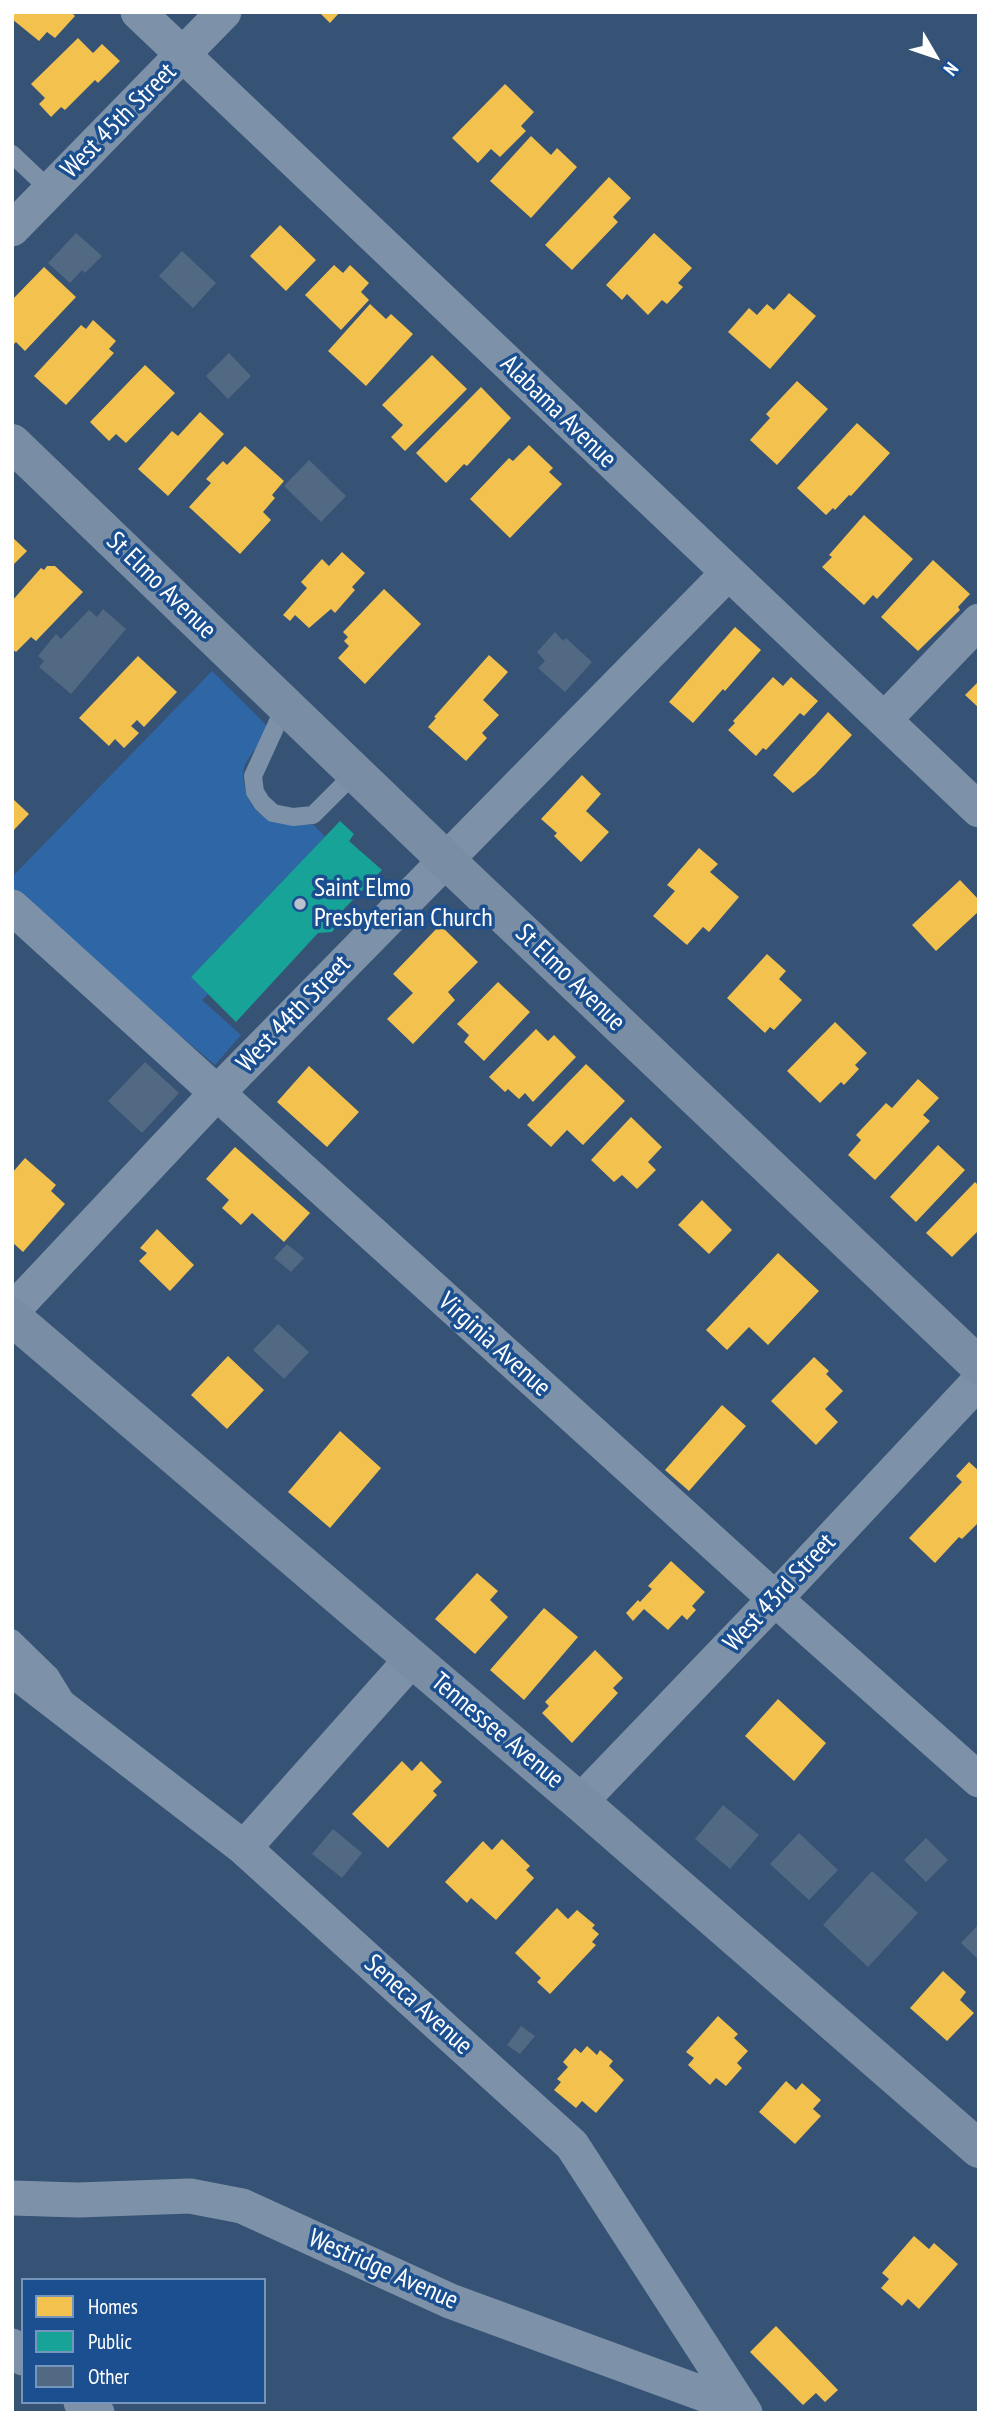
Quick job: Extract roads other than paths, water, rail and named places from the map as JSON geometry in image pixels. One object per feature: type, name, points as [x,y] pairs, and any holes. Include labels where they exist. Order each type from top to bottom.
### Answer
[{"type":"main road","name":"St Elmo Avenue","points":[[12,443],[979,1366]]},
{"type":"main road","name":"Tennessee Avenue","points":[[12,1317],[580,1802],[979,2149]]},
{"type":"street","name":"Alabama Avenue","points":[[138,12],[979,810]]},
{"type":"street","name":"West 45th Street","points":[[12,229],[225,12]]},
{"type":"street","name":"West 44th Street","points":[[12,1311],[216,1094],[729,573]]},
{"type":"street","points":[[884,720],[979,621]]},
{"type":"street","name":"Virginia Avenue","points":[[12,907],[775,1599],[979,1780]]},
{"type":"street","name":"West 43rd Street","points":[[580,1802],[979,1381]]},
{"type":"street","points":[[244,1848],[412,1659]]},
{"type":"street","name":"Seneca Avenue","points":[[12,1669],[244,1848],[572,2145],[744,2411]]},
{"type":"street","name":"Westridge Avenue","points":[[12,2198],[78,2200],[190,2196],[242,2206],[450,2301],[744,2411]]},
{"type":"lane","points":[[12,155],[50,190]]},
{"type":"lane","points":[[285,706],[253,776],[255,792],[261,803],[272,813],[305,818],[313,815],[356,772]]},
{"type":"lane","points":[[12,1638],[50,1675],[76,1719]]},
{"type":"place","name":"Saint Elmo Presbyterian Church","points":[[300,904]]}]
